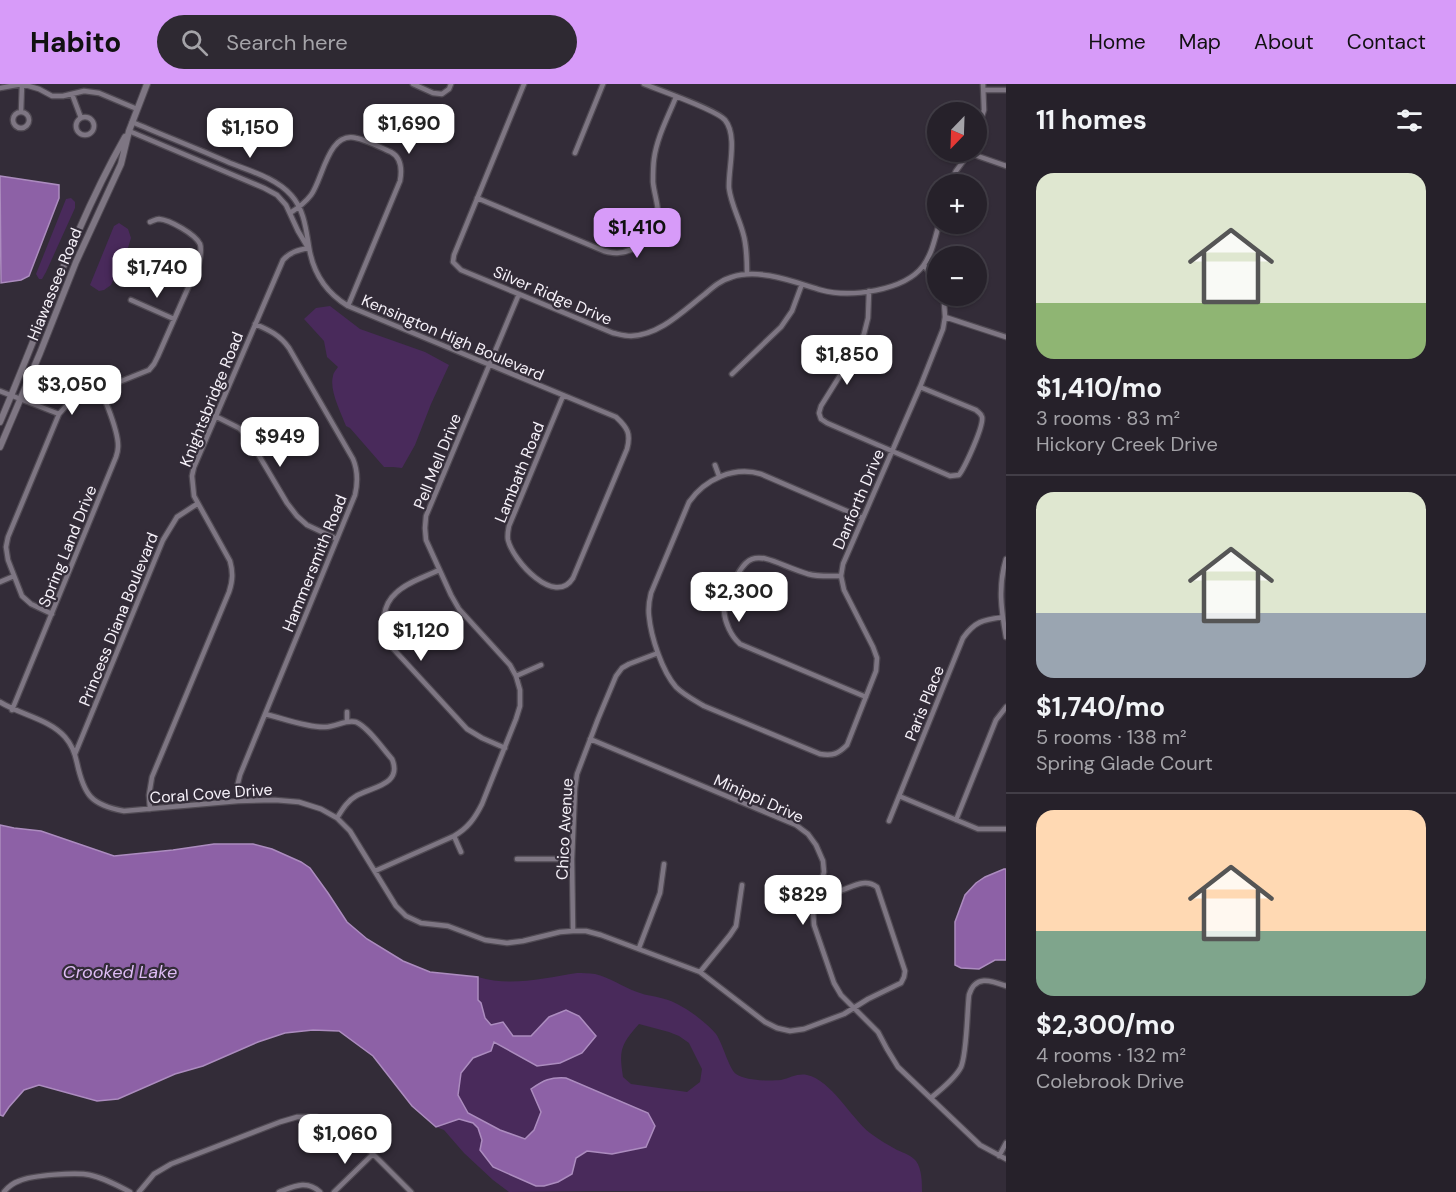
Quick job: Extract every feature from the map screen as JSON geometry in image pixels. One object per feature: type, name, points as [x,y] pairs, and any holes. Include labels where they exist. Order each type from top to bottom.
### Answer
[{"type":"street","points":[[0,88],[22,84],[52,96],[84,91],[99,93],[137,110]]},
{"type":"street","points":[[21,112],[22,84]]},
{"type":"street","points":[[39,89],[43,84]]},
{"type":"street","name":"Hiawassee Road","points":[[0,447],[76,261],[121,164],[129,131],[147,84]]},
{"type":"street","points":[[413,84],[433,93],[442,94],[449,89],[451,84]]},
{"type":"street","points":[[524,84],[477,198],[604,251],[616,253],[629,251],[641,245],[655,225],[658,215],[653,181],[654,159],[658,140],[676,97]]},
{"type":"street","points":[[575,153],[603,84]]},
{"type":"street","points":[[644,84],[714,112],[725,120],[732,142],[729,189],[744,234],[747,274]]},
{"type":"street","points":[[984,102],[983,87],[1006,90]]},
{"type":"street","points":[[72,94],[81,118]]},
{"type":"street","points":[[132,122],[270,180],[292,195],[300,207]]},
{"type":"street","name":"Hiawassee Road","points":[[0,422],[81,228],[111,161],[129,131]]},
{"type":"street","name":"Kensington High Boulevard","points":[[129,131],[277,195],[286,206],[309,248]]},
{"type":"street","points":[[290,213],[300,207],[312,194],[332,149],[345,137],[356,137],[394,154],[400,161],[402,171],[400,181],[348,306]]},
{"type":"street","points":[[987,159],[1006,166]]},
{"type":"street","name":"Silver Ridge Drive","points":[[477,198],[454,255],[453,262],[456,266],[597,327],[630,336],[657,329],[671,321],[718,283],[731,277],[747,274],[773,276],[823,291],[848,293],[869,291],[902,283],[924,265],[932,250],[936,234]]},
{"type":"street","name":"Kensington High Boulevard","points":[[300,207],[317,274],[336,299],[615,417],[623,423],[628,431],[627,449],[573,578]]},
{"type":"street","points":[[52,614],[31,604],[22,596],[7,554],[8,537],[58,414],[74,400],[149,370],[154,364],[201,255],[200,244],[183,228],[160,219],[150,222]]},
{"type":"street","name":"Knightsbridge Road","points":[[150,809],[149,787],[152,777],[232,583],[233,572],[230,561],[197,504],[192,488],[194,467],[283,260],[296,250],[309,248]]},
{"type":"street","points":[[924,265],[927,269]]},
{"type":"street","points":[[732,374],[781,327],[792,310],[802,284]]},
{"type":"street","points":[[869,291],[868,318],[864,334],[821,406],[819,413],[821,419],[950,476],[959,475],[964,469],[981,427],[981,414],[920,387]]},
{"type":"street","name":"Pell Mell Drive","points":[[375,871],[465,830],[476,817],[520,705],[520,690],[516,676],[510,665],[459,609],[426,540],[424,528],[426,516],[519,294]]},
{"type":"street","points":[[131,300],[174,319]]},
{"type":"street","name":"Danforth Drive","points":[[658,653],[677,687],[704,706],[820,754],[832,756],[847,745],[876,671],[877,658],[844,590],[841,576],[843,564],[939,340],[945,317],[944,306]]},
{"type":"street","points":[[945,317],[1006,337]]},
{"type":"street","name":"Hammersmith Road","points":[[238,801],[237,787],[240,775],[355,495],[358,482],[357,468],[353,459],[282,339],[270,330],[255,324]]},
{"type":"street","name":"Spring Land Drive","points":[[12,710],[116,457],[117,436],[101,389],[92,372]]},
{"type":"street","points":[[0,391],[58,414]]},
{"type":"street","name":"Lambath Road","points":[[563,396],[507,534],[508,542],[517,557],[530,573],[544,584],[561,589],[569,585],[573,578]]},
{"type":"street","points":[[215,416],[239,428],[248,437],[297,516],[307,525],[337,539]]},
{"type":"street","points":[[715,465],[719,476]]},
{"type":"street","points":[[658,653],[649,617],[648,606],[651,593],[689,502],[703,485],[719,476],[750,471],[863,518]]},
{"type":"street","name":"Princess Diana Boulevard","points":[[75,755],[163,540],[177,517],[197,504]]},
{"type":"street","points":[[841,576],[809,574],[767,558],[757,557],[748,560],[742,567],[730,590],[724,610],[729,628],[740,644],[866,697]]},
{"type":"street","points":[[1006,559],[1000,590],[1006,637]]},
{"type":"street","points":[[439,570],[394,594],[384,612],[384,634],[387,642],[467,729],[505,748]]},
{"type":"street","points":[[0,582],[14,576]]},
{"type":"street","name":"Paris Place","points":[[889,821],[963,638],[970,628],[981,621],[1003,617]]},
{"type":"street","name":"Chico Avenue","points":[[573,931],[572,859],[577,774],[616,676],[622,668],[629,664],[658,653]]},
{"type":"street","points":[[516,676],[541,665]]},
{"type":"street","name":"Coral Cove Drive","points":[[0,702],[12,710],[56,729],[67,739],[75,755],[81,782],[87,793],[97,803],[124,811],[274,800],[299,802],[321,809],[336,818],[350,831],[396,906],[406,915],[421,923],[448,926],[485,940],[507,943],[560,932],[573,931],[601,935],[700,972],[765,1022],[790,1031],[804,1029],[844,1014],[901,983],[904,977],[905,971],[877,887],[866,882],[829,893],[818,889]]},
{"type":"street","points":[[956,820],[996,720],[1006,707]]},
{"type":"street","points":[[347,712],[347,721]]},
{"type":"street","points":[[265,714],[326,728],[347,721],[355,722],[363,726],[392,759],[394,771],[391,778],[356,796],[348,802],[336,818]]},
{"type":"street","name":"Minippi Drive","points":[[590,739],[796,825],[808,834],[823,861],[824,872],[813,911],[814,925],[834,983],[841,995],[878,1032],[898,1067],[980,1145],[1006,1159]]},
{"type":"street","points":[[899,795],[978,829],[1006,829]]},
{"type":"street","points":[[454,836],[461,852]]},
{"type":"street","points":[[517,859],[572,859]]},
{"type":"street","points":[[639,948],[660,893],[664,864]]},
{"type":"street","points":[[700,972],[736,926],[742,885]]},
{"type":"street","points":[[931,1098],[961,1067],[971,987],[985,980],[1006,986]]},
{"type":"street","points":[[139,1192],[154,1174],[171,1164],[297,1117],[333,1122],[349,1130],[411,1192]]},
{"type":"street","points":[[999,1156],[1006,1143]]},
{"type":"street","points":[[334,1192],[373,1154]]},
{"type":"street","points":[[4,1192],[21,1180],[70,1173],[88,1174],[130,1192]]},
{"type":"street","points":[[279,1192],[302,1184],[315,1187],[320,1192]]},
{"type":"shaded area","points":[[71,198],[75,202],[75,208],[46,272],[42,279],[39,279],[36,274],[66,199]]},
{"type":"shaded area","points":[[119,223],[128,229],[131,238],[111,285],[99,291],[90,285],[114,226]]},
{"type":"shaded area","points":[[330,306],[360,329],[425,352],[449,365],[415,445],[402,468],[384,467],[346,426],[336,401],[332,382],[338,367],[327,357],[324,341],[304,319],[316,308]]},
{"type":"shaded area","points":[[577,973],[606,977],[637,992],[674,1002],[700,1019],[716,1034],[733,1071],[740,1076],[764,1080],[781,1080],[800,1075],[816,1078],[870,1133],[916,1161],[921,1172],[922,1192],[509,1192],[464,1153],[444,1130],[436,1127],[459,1119],[473,1123],[478,1128],[482,1140],[576,1158],[587,1151],[612,1154],[541,1112],[534,1130],[525,1139],[500,1130],[468,1113],[458,1095],[461,1073],[473,1058],[491,1051],[494,1042],[537,1066],[560,1063],[549,1017],[531,1036],[513,1036],[491,1025],[485,1018],[478,1000],[478,977],[515,981]],"holes":[[[639,1024],[669,1032],[689,1043],[702,1069],[700,1082],[687,1092],[631,1084],[623,1077],[621,1061],[622,1049],[628,1037]]]},
{"type":"water","points":[[0,176],[59,185],[59,198],[29,276],[21,280],[1,283]]},
{"type":"water","name":"Crooked Lake","points":[[0,825],[41,831],[114,856],[214,844],[253,844],[272,849],[301,862],[310,868],[347,922],[367,939],[403,961],[430,972],[478,977],[478,1000],[485,1018],[491,1025],[503,1022],[513,1036],[531,1036],[549,1017],[566,1010],[579,1016],[596,1036],[582,1053],[560,1063],[537,1066],[494,1042],[491,1051],[473,1058],[461,1073],[458,1095],[468,1113],[500,1130],[525,1139],[534,1130],[541,1112],[531,1089],[547,1080],[566,1078],[648,1113],[655,1126],[646,1147],[612,1154],[587,1151],[576,1158],[572,1174],[558,1182],[536,1186],[493,1167],[480,1150],[482,1140],[478,1128],[473,1123],[459,1119],[436,1127],[412,1106],[373,1056],[339,1031],[313,1030],[285,1033],[203,1066],[175,1074],[118,1099],[97,1101],[39,1085],[24,1090],[3,1116],[0,1115]]},
{"type":"water","points":[[1006,869],[1006,960],[995,960],[979,969],[961,968],[955,965],[955,922],[965,895],[985,877]]}]
